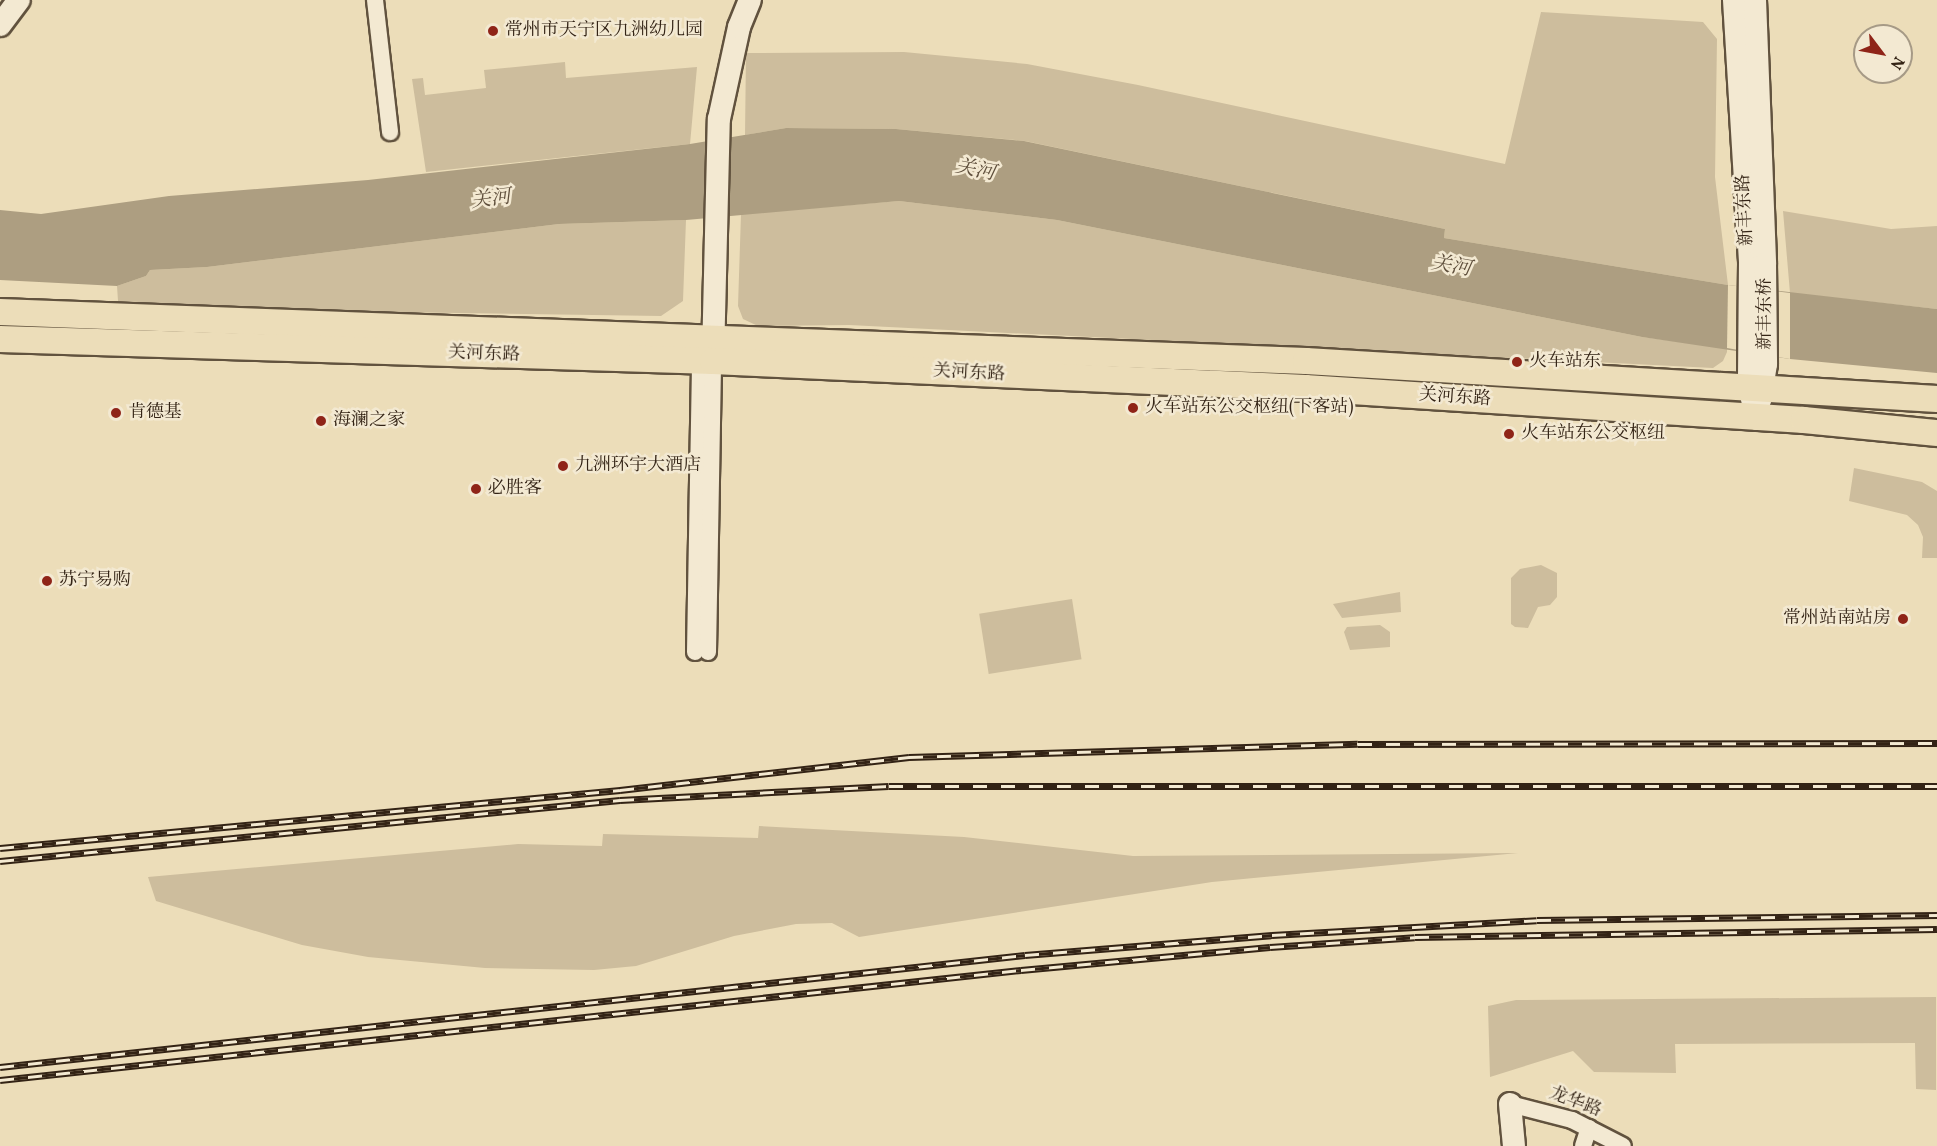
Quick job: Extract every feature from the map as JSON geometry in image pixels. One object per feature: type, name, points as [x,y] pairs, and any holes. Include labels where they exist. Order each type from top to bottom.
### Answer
[{"type":"main road","name":"关河东路","points":[[0,312],[706,350],[1305,388],[1757,419],[1937,434]]},
{"type":"main road","name":"关河东路","points":[[0,339],[1306,361],[1756,375],[1937,399]]},
{"type":"street","points":[[0,25],[19,0]]},
{"type":"street","points":[[375,0],[390,132]]},
{"type":"street","points":[[702,652],[706,350],[712,223],[714,70],[734,0]]},
{"type":"street","points":[[712,120],[739,27],[750,0]]},
{"type":"street","name":"新丰东路","points":[[1734,0],[1758,263]]},
{"type":"street","name":"新丰东路","points":[[1755,0],[1758,263]]},
{"type":"street","name":"新丰东桥","points":[[1756,375],[1758,263]]},
{"type":"street","points":[[1756,375],[1757,419]]},
{"type":"street","points":[[1510,1104],[1514,1146]]},
{"type":"street","name":"龙华路","points":[[1510,1104],[1572,1120],[1623,1146]]},
{"type":"street","points":[[1583,1146],[1589,1128]]},
{"type":"shaded area","points":[[1541,12],[1703,22],[1717,39],[1715,177],[1728,285],[1444,238],[1445,229],[1025,141],[896,129],[786,128],[745,135],[746,53],[904,52],[1027,64],[1138,85],[1505,164]]},
{"type":"shaded area","points":[[565,62],[566,78],[697,67],[690,144],[426,172],[412,79],[423,78],[425,95],[486,88],[484,70]]},
{"type":"shaded area","points":[[899,201],[1057,220],[1642,337],[1727,348],[1727,352],[1723,361],[1713,368],[849,325],[758,326],[743,319],[738,306],[741,214]]},
{"type":"shaded area","points":[[1783,211],[1891,229],[1937,226],[1937,309],[1790,293]]},
{"type":"shaded area","points":[[686,220],[683,301],[661,316],[321,311],[118,301],[117,286],[146,276],[150,270],[207,267],[559,224]]},
{"type":"shaded area","points":[[1854,468],[1922,482],[1937,491],[1937,558],[1922,558],[1923,537],[1918,525],[1907,515],[1849,501]]},
{"type":"shaded area","points":[[1541,565],[1557,573],[1557,597],[1550,605],[1538,607],[1528,628],[1515,627],[1511,624],[1511,578],[1520,569]]},
{"type":"shaded area","points":[[1400,592],[1401,612],[1342,618],[1333,604]]},
{"type":"shaded area","points":[[1072,599],[1082,659],[989,674],[979,614]]},
{"type":"shaded area","points":[[1380,625],[1390,632],[1390,647],[1350,650],[1344,632],[1347,627]]},
{"type":"shaded area","points":[[759,826],[964,837],[1133,856],[1518,853],[1212,882],[859,937],[832,923],[796,924],[734,936],[636,966],[594,970],[485,968],[368,957],[302,945],[156,901],[148,877],[518,844],[602,846],[603,834],[758,838]]},
{"type":"shaded area","points":[[1936,997],[1936,1090],[1916,1089],[1915,1043],[1675,1044],[1676,1073],[1594,1072],[1573,1051],[1490,1077],[1488,1006],[1516,1000]]},
{"type":"water","name":"关河","points":[[786,128],[896,129],[1024,141],[1445,229],[1444,238],[1728,285],[1937,309],[1937,373],[1790,359],[1642,337],[1057,220],[899,201],[686,220],[559,224],[207,267],[150,270],[146,276],[117,286],[0,280],[0,210],[41,214],[169,196],[368,180],[690,144]]},
{"type":"pier","points":[[1728,285],[1790,293],[1790,359],[1727,348]]},
{"type":"railway","points":[[0,848],[620,790],[909,757],[1358,744],[1937,743]]},
{"type":"railway","points":[[0,861],[620,800],[889,786],[1937,786]]},
{"type":"railway","points":[[0,1067],[1025,955],[1272,935],[1537,920],[1937,915]]},
{"type":"railway","points":[[0,1080],[1021,970],[1270,947],[1415,937],[1937,929]]},
{"type":"place","name":"常州市天宁区九洲幼儿园","points":[[493,31]]},
{"type":"place","name":"火车站东","points":[[1517,362]]},
{"type":"place","name":"火车站东公交枢纽(下客站)","points":[[1133,408]]},
{"type":"place","name":"肯德基","points":[[116,413]]},
{"type":"place","name":"海澜之家","points":[[321,421]]},
{"type":"place","name":"火车站东公交枢纽","points":[[1509,434]]},
{"type":"place","name":"九洲环宇大酒店","points":[[563,466]]},
{"type":"place","name":"必胜客","points":[[476,489]]},
{"type":"place","name":"苏宁易购","points":[[47,581]]},
{"type":"place","name":"常州站南站房","points":[[1903,619]]}]
